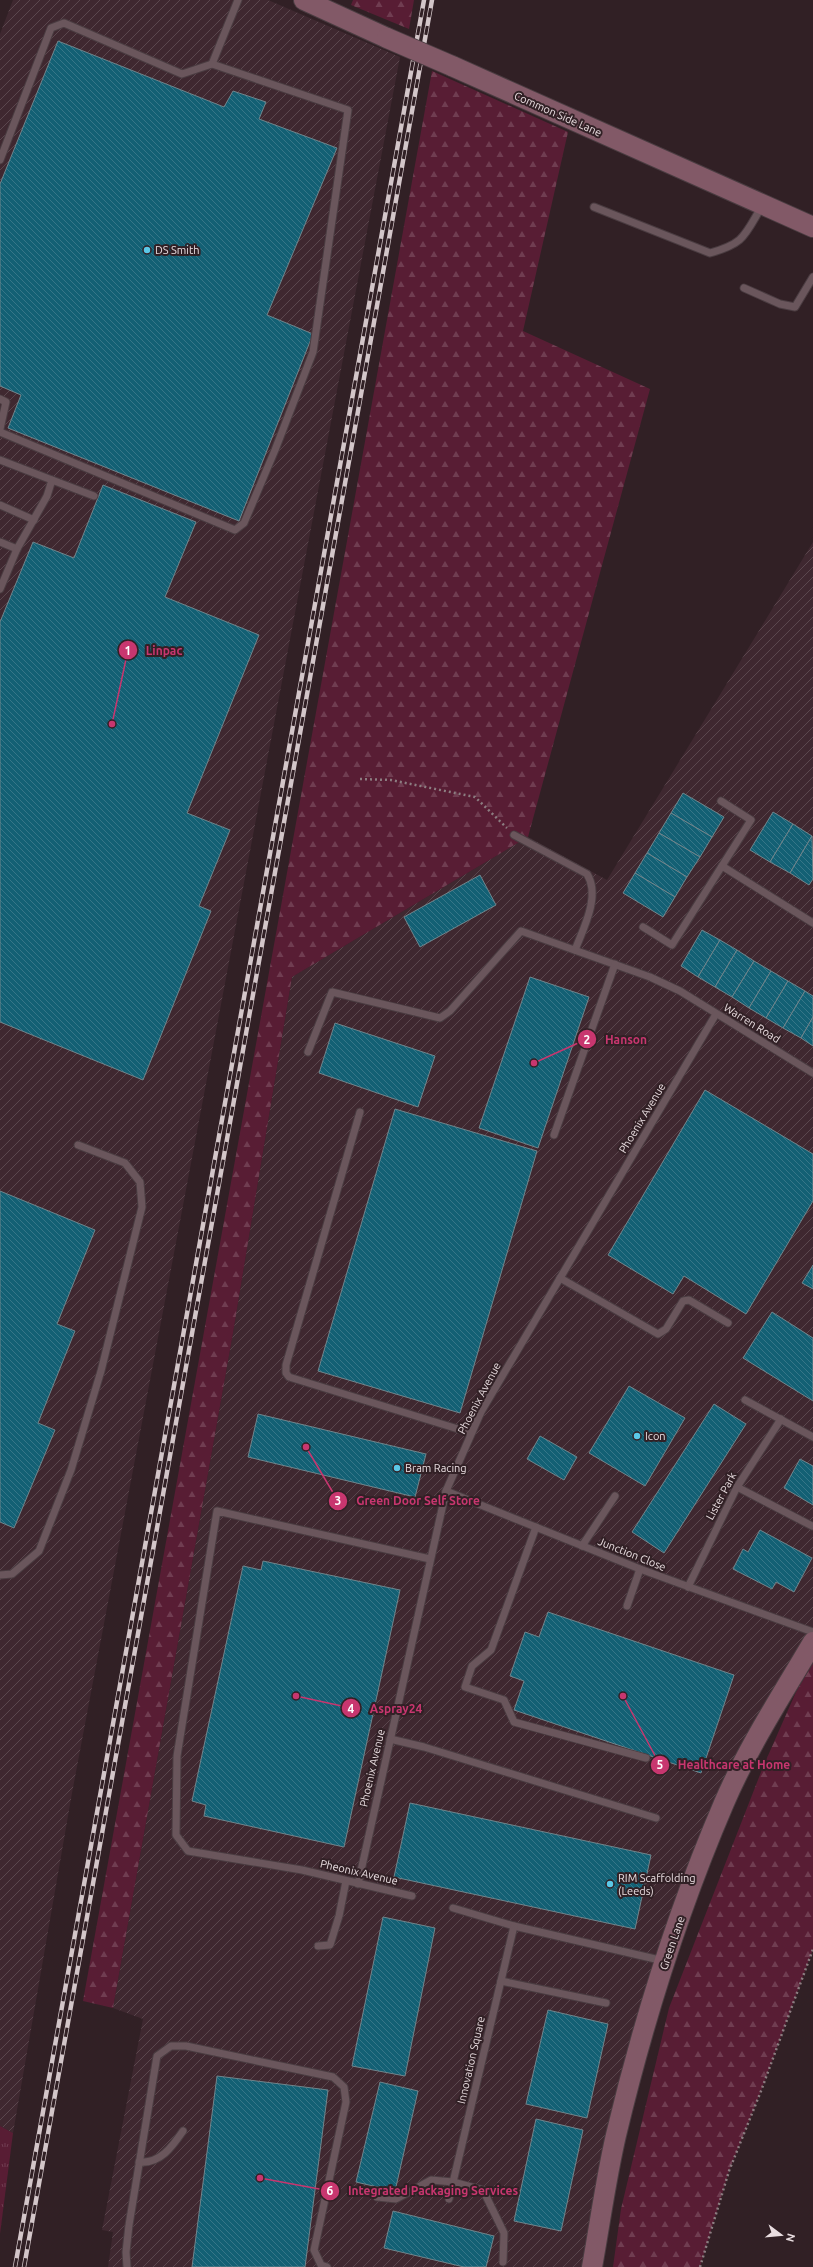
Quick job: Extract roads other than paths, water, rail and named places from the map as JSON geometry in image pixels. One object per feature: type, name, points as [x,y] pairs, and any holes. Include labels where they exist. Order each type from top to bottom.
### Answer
[{"type":"street","name":"Common Side Lane","points":[[304,0],[813,227]]},
{"type":"street","name":"Green Lane","points":[[592,2267],[616,2136],[643,2034],[665,1962],[724,1803],[749,1752],[813,1642]]},
{"type":"lane","points":[[212,64],[238,0]]},
{"type":"lane","points":[[0,160],[51,28],[64,23],[182,74],[212,64],[348,110],[313,352],[275,450],[244,523],[235,530],[0,432]]},
{"type":"lane","points":[[594,207],[710,253],[726,249],[740,241],[763,204]]},
{"type":"lane","points":[[744,288],[780,304],[795,307],[813,277]]},
{"type":"lane","points":[[0,399],[6,402],[0,429]]},
{"type":"lane","points":[[0,460],[94,496]]},
{"type":"lane","points":[[0,589],[18,549],[47,496],[52,480]]},
{"type":"lane","points":[[0,505],[34,520]]},
{"type":"lane","points":[[0,542],[18,549]]},
{"type":"lane","points":[[643,927],[672,945],[751,820],[721,801]]},
{"type":"lane","points":[[514,835],[587,874],[591,881],[592,888],[587,920],[575,950]]},
{"type":"lane","points":[[722,866],[813,923]]},
{"type":"lane","name":"Warren Road","points":[[308,1052],[332,992],[440,1018],[450,1011],[521,931],[650,977],[680,991],[813,1073]]},
{"type":"lane","points":[[554,1135],[615,964]]},
{"type":"lane","name":"Phoenix Avenue","points":[[358,1884],[446,1491],[481,1412],[716,1014]]},
{"type":"lane","points":[[360,1112],[286,1365],[286,1373],[289,1377],[471,1433]]},
{"type":"lane","points":[[0,1575],[12,1574],[39,1551],[71,1470],[101,1371],[142,1207],[140,1182],[124,1163],[78,1145]]},
{"type":"lane","points":[[560,1278],[658,1334],[666,1329],[683,1301],[689,1300],[728,1323]]},
{"type":"lane","points":[[745,1400],[813,1438]]},
{"type":"lane","name":"Lister Park","points":[[688,1587],[737,1487],[781,1419]]},
{"type":"lane","points":[[737,1487],[812,1526]]},
{"type":"lane","name":"Junction Close","points":[[446,1491],[640,1569],[813,1632]]},
{"type":"lane","points":[[582,1546],[615,1496]]},
{"type":"lane","name":"Pheonix Avenue","points":[[412,1896],[302,1870],[188,1851],[176,1835],[177,1756],[217,1511],[430,1559]]},
{"type":"lane","points":[[536,1527],[491,1650],[472,1666],[465,1687],[504,1700],[514,1722],[646,1758]]},
{"type":"lane","points":[[627,1606],[640,1569]]},
{"type":"lane","points":[[390,1739],[424,1747],[656,1818]]},
{"type":"lane","points":[[318,1946],[330,1945],[339,1916],[346,1881]]},
{"type":"lane","points":[[453,1908],[514,1926],[665,1962]]},
{"type":"lane","name":"Innovation Square","points":[[449,2200],[514,1926]]},
{"type":"lane","points":[[501,1981],[606,2004]]},
{"type":"lane","points":[[127,2267],[127,2238],[157,2056],[170,2046],[186,2046],[333,2077],[344,2087],[346,2102],[314,2250],[321,2265],[327,2267]]},
{"type":"lane","points":[[139,2162],[150,2163],[168,2151],[183,2131]]},
{"type":"lane","points":[[377,2197],[396,2199],[431,2180],[453,2182],[483,2190],[504,2233],[503,2262]]},
{"type":"railway","points":[[15,2267],[424,0]]},
{"type":"railway","points":[[24,2267],[432,0]]},
{"type":"place","name":"DS Smith","points":[[147,250]]},
{"type":"place","name":"Linpac","points":[[112,724]]},
{"type":"place","name":"Hanson","points":[[534,1063]]},
{"type":"place","name":"Icon","points":[[637,1436]]},
{"type":"place","name":"Green Door Self Store","points":[[306,1447]]},
{"type":"place","name":"Bram Racing","points":[[397,1468]]},
{"type":"place","name":"Aspray24","points":[[296,1696]]},
{"type":"place","name":"Healthcare at Home","points":[[623,1696]]},
{"type":"place","name":"RIM Scaffolding (Leeds)","points":[[610,1884]]},
{"type":"place","name":"Integrated Packaging Services","points":[[260,2178]]}]
